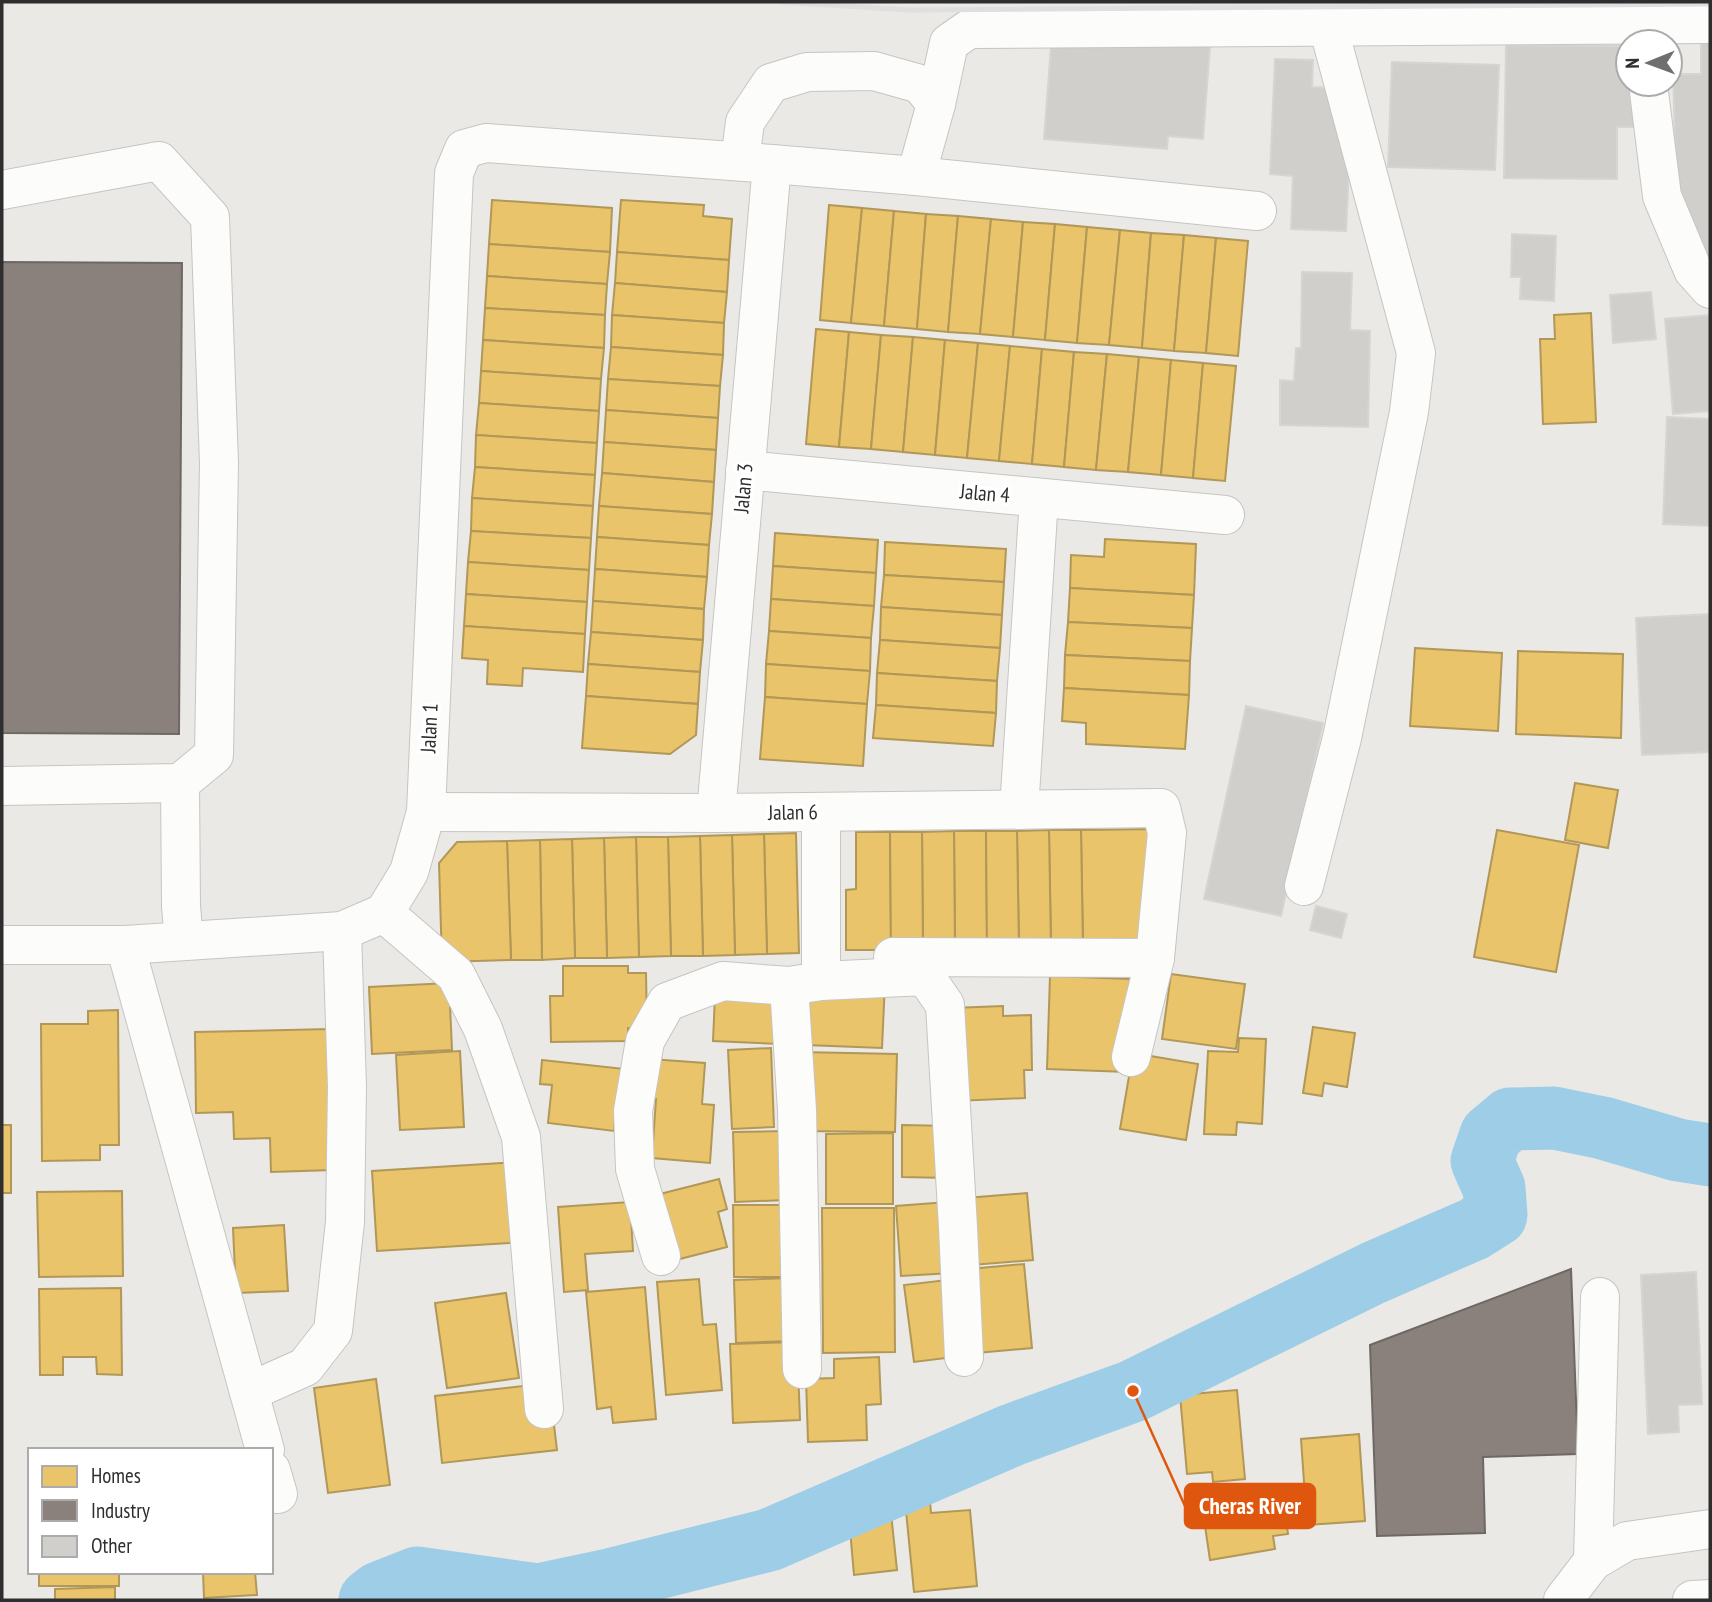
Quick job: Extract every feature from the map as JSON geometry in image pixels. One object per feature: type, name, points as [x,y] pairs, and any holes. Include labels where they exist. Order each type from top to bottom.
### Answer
[{"type":"street","points":[[1676,28],[1710,23]]},
{"type":"street","points":[[916,176],[949,43],[969,29],[1328,26],[1614,32]]},
{"type":"street","points":[[1304,886],[1342,738],[1409,412],[1416,353],[1328,26]]},
{"type":"street","name":"Jalan 3","points":[[716,813],[745,470],[756,163],[745,122],[771,83],[807,72],[874,71],[920,84],[936,104]]},
{"type":"street","points":[[1650,98],[1662,195],[1693,270],[1710,289]]},
{"type":"street","name":"Jalan 1","points":[[384,914],[409,872],[426,812],[454,173],[464,149],[486,143],[756,163]]},
{"type":"street","points":[[2,190],[159,161],[211,217],[219,463],[214,755],[180,783],[2,786]]},
{"type":"street","points":[[756,163],[916,176],[1257,211]]},
{"type":"street","name":"Jalan 4","points":[[745,470],[1225,515]]},
{"type":"street","points":[[1019,810],[1039,498]]},
{"type":"street","points":[[180,783],[181,906],[184,941]]},
{"type":"street","name":"Jalan 6","points":[[426,812],[716,813],[1161,808],[1167,833],[1155,958]]},
{"type":"street","points":[[802,1369],[797,1110],[810,975],[821,812]]},
{"type":"street","points":[[2,945],[125,945],[342,931],[384,914],[456,975],[483,1029],[521,1137],[544,1409]]},
{"type":"street","points":[[249,1392],[305,1367],[333,1331],[345,1222],[347,1087],[342,931]]},
{"type":"street","points":[[125,945],[264,1448]]},
{"type":"street","points":[[661,1255],[635,1169],[633,1111],[645,1041],[667,1002],[723,981],[1155,958],[1131,1057]]},
{"type":"street","points":[[810,975],[925,976],[945,1005],[964,1357]]},
{"type":"street","points":[[1593,1560],[1600,1297]]},
{"type":"street","points":[[1563,1600],[1593,1560],[1627,1541],[1710,1529]]},
{"type":"street","points":[[1692,1600],[1710,1599]]},
{"type":"building: Homes","points":[[492,200],[612,208],[610,252],[489,244]]},
{"type":"building: Homes","points":[[621,200],[704,205],[703,216],[732,219],[729,260],[617,252]]},
{"type":"building: Homes","points":[[829,205],[862,208],[851,323],[820,320]]},
{"type":"building: Homes","points":[[862,208],[894,211],[884,326],[851,323]]},
{"type":"building: Homes","points":[[894,211],[926,214],[917,329],[884,326]]},
{"type":"building: Homes","points":[[926,214],[958,216],[948,332],[917,329]]},
{"type":"building: Homes","points":[[958,216],[991,219],[980,334],[948,332]]},
{"type":"building: Homes","points":[[991,219],[1023,222],[1013,337],[980,334]]},
{"type":"building: Homes","points":[[1023,222],[1055,224],[1045,340],[1013,337]]},
{"type":"building: Homes","points":[[1055,224],[1087,227],[1077,343],[1045,340]]},
{"type":"building: Homes","points":[[1087,227],[1120,230],[1109,345],[1077,343]]},
{"type":"building: Homes","points":[[1120,230],[1151,233],[1142,348],[1109,345]]},
{"type":"building: Homes","points":[[1151,233],[1184,235],[1174,351],[1142,348]]},
{"type":"building: Homes","points":[[1184,235],[1216,238],[1206,353],[1174,351]]},
{"type":"building: Homes","points":[[1216,238],[1248,241],[1238,356],[1206,353]]},
{"type":"building: Homes","points":[[489,244],[610,252],[607,284],[487,276]]},
{"type":"building: Homes","points":[[617,252],[729,260],[727,292],[615,283]]},
{"type":"building: Homes","points":[[487,276],[607,284],[605,315],[485,308]]},
{"type":"building: Homes","points":[[615,283],[727,292],[724,323],[612,315]]},
{"type":"building: Homes","points":[[485,308],[605,315],[604,348],[483,340]]},
{"type":"building: Homes","points":[[1591,313],[1596,422],[1543,424],[1540,339],[1555,339],[1554,315]]},
{"type":"building: Homes","points":[[612,315],[724,323],[723,355],[611,347]]},
{"type":"building: Homes","points":[[816,329],[849,332],[839,447],[806,444]]},
{"type":"building: Homes","points":[[849,332],[881,335],[871,449],[839,447]]},
{"type":"building: Homes","points":[[881,335],[913,337],[903,452],[871,449]]},
{"type":"building: Homes","points":[[913,337],[945,340],[935,455],[903,452]]},
{"type":"building: Homes","points":[[483,340],[604,348],[601,379],[481,371]]},
{"type":"building: Homes","points":[[945,340],[978,343],[967,458],[935,455]]},
{"type":"building: Homes","points":[[978,343],[1010,346],[999,461],[967,458]]},
{"type":"building: Homes","points":[[1010,346],[1042,349],[1032,464],[999,461]]},
{"type":"building: Homes","points":[[611,347],[723,355],[720,386],[608,379]]},
{"type":"building: Homes","points":[[1042,349],[1074,352],[1064,467],[1032,464]]},
{"type":"building: Homes","points":[[1074,352],[1107,354],[1096,470],[1064,467]]},
{"type":"building: Homes","points":[[1107,354],[1139,357],[1128,472],[1096,470]]},
{"type":"building: Homes","points":[[1139,357],[1171,360],[1161,475],[1128,472]]},
{"type":"building: Homes","points":[[1171,360],[1203,363],[1193,478],[1161,475]]},
{"type":"building: Homes","points":[[1203,363],[1236,366],[1225,481],[1193,478]]},
{"type":"building: Homes","points":[[481,371],[601,379],[599,411],[479,403]]},
{"type":"building: Homes","points":[[608,379],[720,386],[718,418],[606,410]]},
{"type":"building: Homes","points":[[479,403],[599,411],[597,443],[476,435]]},
{"type":"building: Homes","points":[[606,410],[718,418],[716,450],[604,442]]},
{"type":"building: Homes","points":[[476,435],[597,443],[595,475],[475,467]]},
{"type":"building: Homes","points":[[604,442],[716,450],[714,482],[602,473]]},
{"type":"building: Homes","points":[[475,467],[595,475],[593,506],[472,498]]},
{"type":"building: Homes","points":[[602,473],[714,482],[712,514],[599,506]]},
{"type":"building: Homes","points":[[472,498],[593,506],[591,538],[471,531]]},
{"type":"building: Homes","points":[[599,506],[712,514],[709,545],[597,537]]},
{"type":"building: Homes","points":[[471,531],[591,538],[589,570],[468,562]]},
{"type":"building: Homes","points":[[775,533],[878,540],[876,573],[773,566]]},
{"type":"building: Homes","points":[[597,537],[709,545],[707,577],[595,569]]},
{"type":"building: Homes","points":[[1105,539],[1196,544],[1194,595],[1070,588],[1071,555],[1104,557]]},
{"type":"building: Homes","points":[[885,542],[1006,549],[1004,582],[884,575]]},
{"type":"building: Homes","points":[[468,562],[589,570],[587,602],[466,594]]},
{"type":"building: Homes","points":[[773,566],[876,573],[874,606],[771,599]]},
{"type":"building: Homes","points":[[595,569],[707,577],[704,609],[593,601]]},
{"type":"building: Homes","points":[[884,575],[1004,582],[1002,615],[881,607]]},
{"type":"building: Homes","points":[[1070,588],[1194,595],[1192,628],[1068,622]]},
{"type":"building: Homes","points":[[466,594],[587,602],[585,634],[464,626]]},
{"type":"building: Homes","points":[[771,599],[874,606],[871,638],[769,631]]},
{"type":"building: Homes","points":[[593,601],[704,609],[703,640],[591,632]]},
{"type":"building: Homes","points":[[881,607],[1002,615],[1000,648],[880,640]]},
{"type":"building: Homes","points":[[1068,622],[1192,628],[1190,661],[1065,655]]},
{"type":"building: Homes","points":[[464,626],[585,634],[583,672],[523,668],[522,686],[487,684],[488,660],[462,658]]},
{"type":"building: Homes","points":[[769,631],[871,638],[870,671],[766,664]]},
{"type":"building: Homes","points":[[591,632],[703,640],[700,672],[588,664]]},
{"type":"building: Homes","points":[[880,640],[1000,648],[997,681],[877,673]]},
{"type":"building: Homes","points":[[1415,648],[1502,653],[1498,731],[1410,726]]},
{"type":"building: Homes","points":[[1518,651],[1623,654],[1621,738],[1516,734]]},
{"type":"building: Homes","points":[[1065,655],[1190,661],[1189,695],[1064,688]]},
{"type":"building: Homes","points":[[588,664],[700,672],[698,704],[586,696]]},
{"type":"building: Homes","points":[[766,664],[870,671],[867,704],[765,697]]},
{"type":"building: Homes","points":[[877,673],[997,681],[996,713],[876,705]]},
{"type":"building: Homes","points":[[1064,688],[1189,695],[1185,749],[1086,744],[1086,723],[1062,721]]},
{"type":"building: Homes","points":[[586,696],[698,704],[696,735],[670,754],[582,748]]},
{"type":"building: Homes","points":[[765,697],[867,704],[863,766],[760,759]]},
{"type":"building: Homes","points":[[876,705],[996,713],[993,746],[873,738]]},
{"type":"building: Homes","points":[[1575,783],[1618,790],[1608,848],[1565,840]]},
{"type":"building: Homes","points":[[1158,829],[1149,947],[1083,948],[1081,830]]},
{"type":"building: Homes","points":[[1049,830],[1081,830],[1083,948],[1051,948]]},
{"type":"building: Homes","points":[[1049,830],[1051,948],[1019,948],[1017,831]]},
{"type":"building: Homes","points":[[1497,830],[1579,845],[1556,972],[1474,957]]},
{"type":"building: Homes","points":[[954,831],[986,831],[987,949],[955,949]]},
{"type":"building: Homes","points":[[954,831],[955,949],[923,949],[922,832]]},
{"type":"building: Homes","points":[[986,831],[1017,831],[1019,948],[987,949]]},
{"type":"building: Homes","points":[[856,832],[890,832],[891,950],[846,950],[846,890],[856,889]]},
{"type":"building: Homes","points":[[890,832],[922,832],[923,949],[891,950]]},
{"type":"building: Homes","points":[[796,833],[799,953],[767,954],[764,834]]},
{"type":"building: Homes","points":[[764,834],[767,954],[735,955],[732,835]]},
{"type":"building: Homes","points":[[732,835],[735,955],[703,956],[700,836]]},
{"type":"building: Homes","points":[[700,836],[703,956],[671,956],[668,837]]},
{"type":"building: Homes","points":[[636,837],[668,837],[671,956],[639,957]]},
{"type":"building: Homes","points":[[636,837],[639,957],[607,958],[604,838]]},
{"type":"building: Homes","points":[[604,838],[607,958],[575,958],[572,839]]},
{"type":"building: Homes","points":[[572,839],[575,958],[542,960],[540,840]]},
{"type":"building: Homes","points":[[540,840],[542,960],[511,960],[507,841]]},
{"type":"building: Homes","points":[[507,841],[511,960],[442,962],[439,863],[457,842]]},
{"type":"building: Homes","points":[[563,966],[628,966],[628,973],[646,973],[647,1028],[628,1028],[628,1041],[551,1042],[550,996],[563,996]]},
{"type":"building: Homes","points":[[1171,974],[1245,984],[1236,1049],[1162,1039]]},
{"type":"building: Homes","points":[[1050,976],[1130,979],[1127,1072],[1047,1069]]},
{"type":"building: Homes","points":[[885,982],[882,1048],[806,1045],[809,992]]},
{"type":"building: Homes","points":[[449,983],[452,1050],[372,1054],[369,987]]},
{"type":"building: Homes","points":[[715,996],[781,999],[780,1044],[713,1041]]},
{"type":"building: Homes","points":[[1003,1006],[1003,1016],[1031,1015],[1032,1070],[1024,1070],[1025,1098],[956,1101],[952,1008]]},
{"type":"building: Homes","points":[[118,1010],[119,1145],[100,1145],[100,1160],[42,1161],[41,1024],[88,1024],[88,1011]]},
{"type":"building: Homes","points":[[1313,1027],[1355,1033],[1347,1087],[1324,1083],[1322,1096],[1303,1093]]},
{"type":"building: Homes","points":[[330,1029],[333,1170],[271,1172],[270,1138],[234,1139],[233,1112],[196,1113],[195,1032]]},
{"type":"building: Homes","points":[[1239,1038],[1266,1039],[1262,1124],[1237,1122],[1236,1135],[1204,1134],[1208,1051],[1238,1052]]},
{"type":"building: Homes","points":[[771,1048],[774,1127],[732,1129],[728,1050]]},
{"type":"building: Homes","points":[[460,1051],[464,1127],[400,1130],[396,1055]]},
{"type":"building: Homes","points":[[800,1052],[897,1054],[895,1132],[799,1131]]},
{"type":"building: Homes","points":[[1133,1053],[1198,1064],[1186,1140],[1120,1129]]},
{"type":"building: Homes","points":[[650,1059],[705,1063],[702,1104],[714,1105],[710,1163],[652,1158],[656,1099],[647,1099]]},
{"type":"building: Homes","points":[[542,1060],[634,1070],[615,1116],[614,1131],[548,1123],[552,1085],[540,1084]]},
{"type":"building: Homes","points":[[2,1125],[11,1125],[11,1193],[2,1193]]},
{"type":"building: Homes","points":[[902,1125],[950,1126],[949,1178],[902,1177]]},
{"type":"building: Homes","points":[[784,1131],[786,1200],[735,1202],[733,1132]]},
{"type":"building: Homes","points":[[893,1133],[893,1204],[826,1204],[826,1134]]},
{"type":"building: Homes","points":[[520,1162],[525,1242],[377,1251],[372,1171]]},
{"type":"building: Homes","points":[[719,1179],[727,1209],[718,1212],[727,1247],[668,1262],[652,1196]]},
{"type":"building: Homes","points":[[122,1191],[123,1276],[39,1277],[37,1192]]},
{"type":"building: Homes","points":[[1027,1193],[1033,1260],[972,1265],[966,1198]]},
{"type":"building: Homes","points":[[630,1202],[633,1251],[585,1254],[588,1290],[564,1292],[558,1207]]},
{"type":"building: Homes","points":[[947,1202],[952,1273],[901,1276],[896,1206]]},
{"type":"building: Homes","points":[[733,1205],[794,1205],[793,1277],[734,1277]]},
{"type":"building: Homes","points":[[822,1208],[894,1208],[895,1352],[823,1353]]},
{"type":"building: Homes","points":[[284,1225],[288,1291],[236,1293],[233,1228]]},
{"type":"building: Homes","points":[[1024,1264],[1032,1348],[977,1353],[969,1269]]},
{"type":"building: Homes","points":[[790,1278],[793,1341],[736,1343],[734,1280]]},
{"type":"building: Homes","points":[[699,1279],[703,1325],[716,1324],[722,1390],[666,1395],[657,1282]]},
{"type":"building: Homes","points":[[955,1279],[963,1356],[914,1362],[904,1285]]},
{"type":"building: Homes","points":[[645,1287],[656,1419],[613,1423],[611,1407],[597,1409],[586,1292]]},
{"type":"building: Homes","points":[[121,1288],[122,1375],[97,1374],[96,1357],[63,1357],[63,1375],[40,1375],[39,1289]]},
{"type":"building: Homes","points":[[506,1293],[519,1378],[447,1388],[435,1303]]},
{"type":"building: Homes","points":[[797,1342],[800,1420],[733,1423],[730,1344]]},
{"type":"building: Homes","points":[[879,1357],[881,1404],[866,1405],[867,1440],[808,1442],[806,1379],[834,1378],[834,1359]]},
{"type":"building: Homes","points":[[376,1379],[390,1485],[328,1493],[314,1388]]},
{"type":"building: Homes","points":[[549,1383],[557,1450],[442,1463],[435,1396]]},
{"type":"building: Homes","points":[[1237,1390],[1245,1479],[1213,1482],[1212,1472],[1187,1474],[1180,1395]]},
{"type":"building: Homes","points":[[1359,1434],[1365,1521],[1307,1525],[1301,1439]]},
{"type":"building: Homes","points":[[929,1489],[931,1513],[970,1510],[977,1586],[914,1592],[904,1491]]},
{"type":"building: Homes","points":[[1284,1506],[1288,1534],[1273,1536],[1275,1549],[1210,1560],[1204,1519]]},
{"type":"building: Homes","points":[[891,1513],[897,1570],[854,1575],[849,1518]]},
{"type":"building: Homes","points":[[39,1574],[119,1574],[119,1586],[39,1586]]},
{"type":"building: Homes","points":[[203,1574],[255,1574],[257,1595],[204,1598]]},
{"type":"building: Homes","points":[[115,1587],[115,1600],[55,1600],[55,1589]]},
{"type":"building: Industry","points":[[2,262],[182,263],[179,734],[2,733]]},
{"type":"building: Industry","points":[[1571,1269],[1578,1454],[1483,1457],[1485,1533],[1377,1536],[1370,1345]]},
{"type":"building: Other","points":[[1052,33],[1210,46],[1203,139],[1168,136],[1167,149],[1044,139]]},
{"type":"building: Other","points":[[1701,38],[1710,38],[1710,262],[1677,203],[1674,98],[1684,98],[1684,74],[1701,74]]},
{"type":"building: Other","points":[[1506,45],[1614,46],[1614,98],[1646,98],[1645,127],[1617,127],[1617,179],[1504,178]]},
{"type":"building: Other","points":[[1275,59],[1313,60],[1312,87],[1337,88],[1350,149],[1346,231],[1291,229],[1293,176],[1270,174]]},
{"type":"building: Other","points":[[1392,62],[1499,65],[1495,170],[1388,167]]},
{"type":"building: Other","points":[[1512,234],[1556,236],[1554,301],[1520,299],[1521,277],[1511,277]]},
{"type":"building: Other","points":[[1302,272],[1352,273],[1350,330],[1370,331],[1368,427],[1280,425],[1280,380],[1294,381],[1296,348],[1301,348]]},
{"type":"building: Other","points":[[1651,292],[1656,339],[1613,343],[1610,295]]},
{"type":"building: Other","points":[[1710,315],[1710,411],[1673,414],[1665,319]]},
{"type":"building: Other","points":[[1667,417],[1710,419],[1710,526],[1663,524]]},
{"type":"building: Other","points":[[1710,614],[1710,752],[1642,755],[1636,618]]},
{"type":"building: Other","points":[[1246,706],[1323,723],[1281,916],[1204,899]]},
{"type":"building: Other","points":[[1316,906],[1347,914],[1341,938],[1310,930]]},
{"type":"building: Other","points":[[1696,1272],[1702,1404],[1678,1405],[1679,1432],[1648,1434],[1641,1275]]},
{"type":"waterway","points":[[370,1600],[379,1593],[417,1578],[538,1595],[769,1540],[1012,1435],[1133,1391],[1373,1273],[1474,1229],[1496,1215],[1494,1188],[1482,1161],[1491,1135],[1510,1119],[1554,1118],[1603,1128],[1678,1150],[1710,1155]]},
{"type":"railway","points":[[781,2],[908,10],[1710,4]]},
{"type":"place","name":"Cheras River","points":[[1133,1391]]}]
